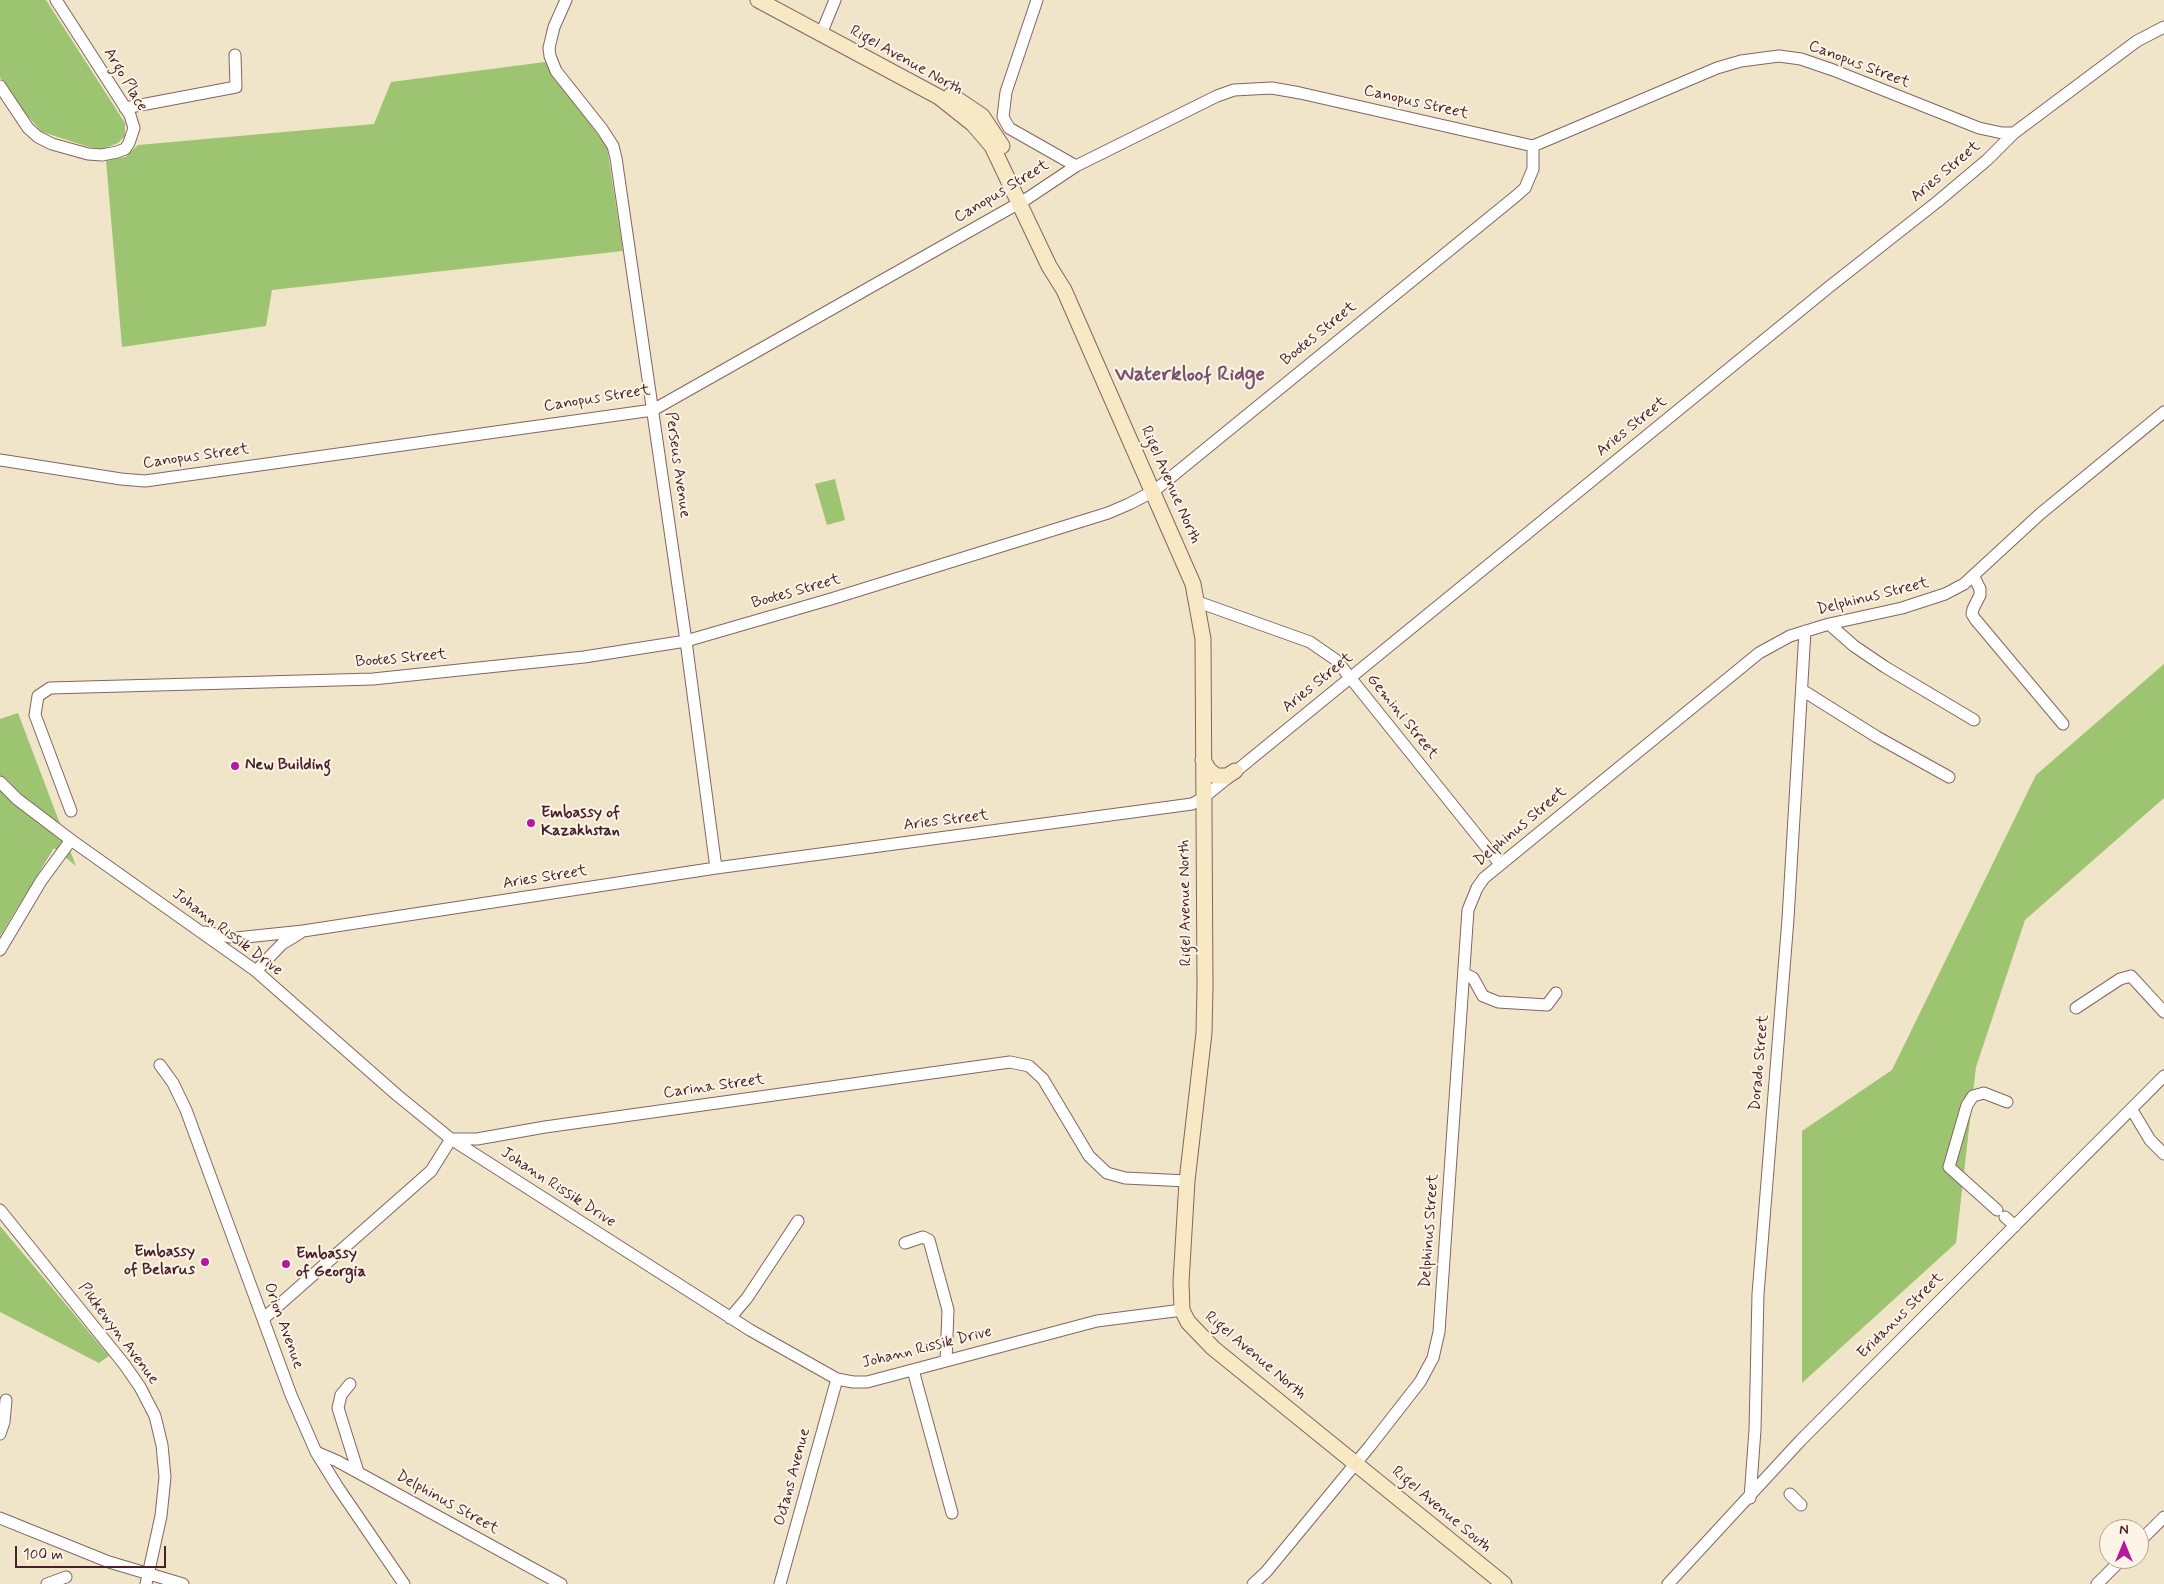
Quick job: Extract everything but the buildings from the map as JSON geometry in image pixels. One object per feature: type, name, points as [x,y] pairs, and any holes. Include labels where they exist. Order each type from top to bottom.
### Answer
[{"type":"main road","name":"Rigel Avenue North","points":[[758,0],[823,31]]},
{"type":"main road","name":"Rigel Avenue North","points":[[773,0],[823,31],[939,97],[960,112],[992,146],[1023,200],[1055,276],[1064,290],[1185,563],[1198,602],[1203,639],[1204,1033],[1187,1181],[1181,1282],[1182,1310],[1188,1322],[1213,1348],[1356,1462]]},
{"type":"main road","points":[[1203,760],[1209,770],[1216,776],[1224,777],[1235,771]]},
{"type":"main road","name":"Rigel Avenue South","points":[[1356,1462],[1504,1584]]},
{"type":"street","name":"Argo Place","points":[[0,86],[18,115],[38,137],[88,154],[117,152],[125,148],[129,143],[134,128],[125,108],[56,0]]},
{"type":"street","name":"Perseus Avenue","points":[[566,0],[554,27],[549,48],[550,56],[556,71],[613,146],[620,174],[716,868]]},
{"type":"street","points":[[823,31],[835,0]]},
{"type":"street","points":[[1037,0],[1006,92],[1003,118],[1006,126],[1015,132],[1076,166]]},
{"type":"street","name":"Aries Street","points":[[204,932],[236,938],[303,931],[716,868],[1179,807],[1203,798],[1829,287],[1937,202],[2014,133],[2137,41],[2164,27]]},
{"type":"street","points":[[125,108],[236,86],[235,55]]},
{"type":"street","name":"Canopus Street","points":[[0,460],[145,481],[653,410],[1023,200],[1076,166],[1217,96],[1234,90],[1272,88],[1300,93],[1533,146],[1717,68],[1768,56],[1801,59],[1978,128],[2002,133],[2014,133]]},
{"type":"street","name":"Bootes Street","points":[[71,811],[34,715],[38,696],[50,688],[373,679],[584,657],[686,641],[840,596],[1108,513],[1154,491],[1516,196],[1525,188],[1533,169],[1533,146]]},
{"type":"street","name":"Delphinus Street","points":[[1253,1584],[1356,1462],[1424,1377],[1437,1345],[1465,974],[1468,910],[1477,888],[1500,864],[1759,653],[1773,644],[1805,631],[1902,608],[1939,596],[1974,577],[2040,514],[2164,412]]},
{"type":"street","points":[[1974,577],[1980,589],[1980,595],[1972,614],[1975,619],[2063,724]]},
{"type":"street","name":"Gemini Street","points":[[1198,602],[1310,642],[1336,660],[1500,864]]},
{"type":"street","points":[[1829,624],[1854,646],[1974,720]]},
{"type":"street","name":"Dorado Street","points":[[1750,1498],[1755,1430],[1758,1294],[1788,920],[1805,631]]},
{"type":"street","points":[[1802,690],[1877,737],[1949,777]]},
{"type":"street","name":"Johann Rissik Drive","points":[[0,782],[17,799],[71,840],[204,932],[256,971],[398,1096],[451,1139],[730,1318],[837,1379],[867,1382],[1097,1320],[1182,1310]]},
{"type":"street","points":[[0,950],[41,881],[71,840]]},
{"type":"street","name":"Aries Street","points":[[256,971],[282,944],[303,931]]},
{"type":"street","points":[[1465,974],[1473,978],[1483,996],[1498,1002],[1547,1005],[1556,993]]},
{"type":"street","points":[[2076,1008],[2120,979],[2131,976],[2164,1012]]},
{"type":"street","name":"Carina Street","points":[[451,1139],[477,1139],[986,1065],[1021,1063],[1035,1070],[1043,1079],[1089,1156],[1107,1173],[1125,1178],[1187,1181]]},
{"type":"street","name":"Orion Avenue","points":[[160,1065],[173,1082],[186,1110],[291,1395],[316,1452],[404,1584]]},
{"type":"street","name":"Eridanus Street","points":[[1668,1584],[1750,1498],[1785,1457],[2164,1076]]},
{"type":"street","points":[[2007,1102],[1984,1093],[1973,1096],[1967,1104],[1949,1164],[1949,1170],[2016,1226]]},
{"type":"street","points":[[2132,1110],[2150,1140],[2164,1154]]},
{"type":"street","points":[[263,1319],[431,1171],[451,1139]]},
{"type":"street","name":"Pikkewyn Avenue","points":[[0,1210],[124,1364],[140,1387],[155,1416],[162,1445],[165,1477],[161,1516],[147,1580]]},
{"type":"street","points":[[730,1318],[747,1298],[798,1221]]},
{"type":"street","points":[[905,1244],[923,1237],[929,1240],[948,1310],[946,1361]]},
{"type":"street","points":[[913,1370],[952,1513]]},
{"type":"street","name":"Octans Avenue","points":[[780,1584],[837,1379]]},
{"type":"street","points":[[350,1384],[341,1395],[338,1408],[358,1472]]},
{"type":"street","points":[[0,1434],[4,1422],[6,1400]]},
{"type":"street","name":"Delphinus Street","points":[[316,1452],[358,1472],[561,1584]]},
{"type":"street","points":[[1790,1494],[1801,1505]]},
{"type":"street","points":[[2149,1532],[2164,1517]]},
{"type":"street","points":[[0,1518],[147,1580],[183,1584]]},
{"type":"street","points":[[2097,1584],[2112,1569]]},
{"type":"street","points":[[47,1584],[66,1577]]},
{"type":"green space","points":[[0,0],[46,0],[125,123],[125,136],[118,143],[103,149],[89,147],[42,132],[21,109],[0,77]]},
{"type":"green space","points":[[545,62],[607,147],[623,251],[272,290],[266,326],[122,347],[106,160],[125,157],[138,145],[374,124],[391,82]]},
{"type":"green space","points":[[835,479],[845,520],[827,525],[815,484]]},
{"type":"green space","points":[[2164,664],[2164,798],[2025,920],[1976,1067],[1956,1243],[1802,1383],[1802,1131],[1892,1070],[2036,775]]},
{"type":"green space","points":[[18,713],[76,866],[54,848],[0,936],[0,719]]},
{"type":"green space","points":[[0,1226],[109,1356],[99,1363],[0,1312]]},
{"type":"place","name":"New Building","points":[[235,766]]},
{"type":"place","name":"Embassy of Kazakhstan","points":[[531,823]]},
{"type":"place","name":"Embassy of Belarus","points":[[205,1262]]},
{"type":"place","name":"Embassy of Georgia","points":[[286,1264]]},
{"type":"district","name":"Waterkloof Ridge","points":[[1190,376]]}]
